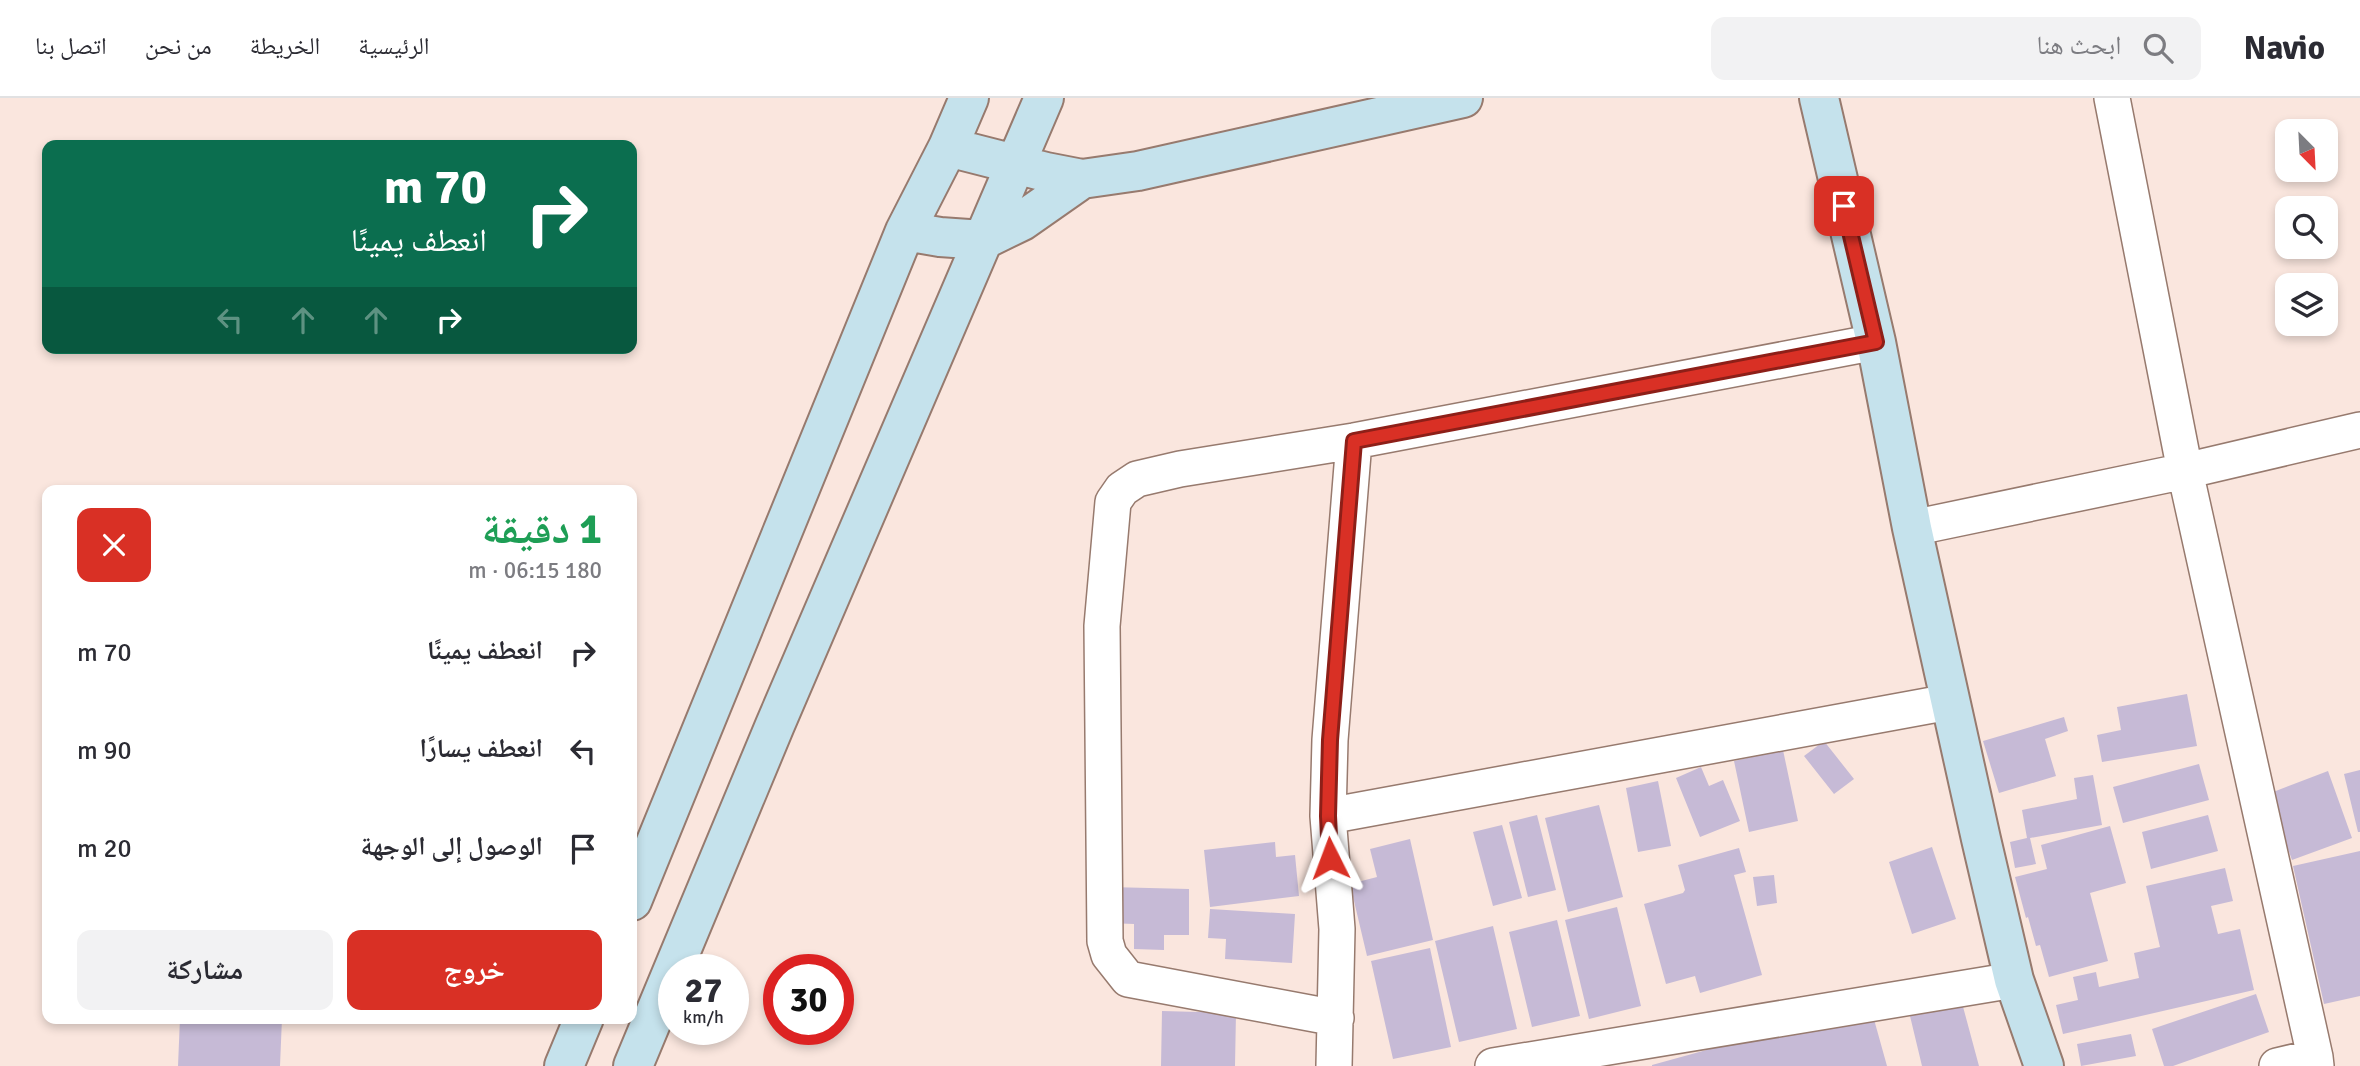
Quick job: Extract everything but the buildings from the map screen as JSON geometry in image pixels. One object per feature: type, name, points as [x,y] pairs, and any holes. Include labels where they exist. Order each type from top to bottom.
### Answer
[{"type":"main road","points":[[637,889],[905,231],[948,147],[969,98]]},
{"type":"main road","points":[[633,1066],[775,725],[1044,98]]},
{"type":"main road","points":[[948,147],[1082,179],[1138,171],[1463,98]]},
{"type":"main road","points":[[1819,98],[1876,342],[1912,528],[2014,980],[2044,1066]]},
{"type":"main road","points":[[905,231],[983,240],[1022,221],[1082,179]]},
{"type":"main road","points":[[564,1066],[582,1024]]},
{"type":"street","points":[[2112,98],[2185,471],[2315,1062],[2277,1066]]},
{"type":"street","points":[[1336,1018],[1128,979],[1109,955],[1105,941],[1102,626],[1113,502],[1122,489],[1137,479],[1181,469],[1354,441],[1876,342]]},
{"type":"street","points":[[1912,528],[2185,471],[2360,430]]},
{"type":"street","points":[[1334,1066],[1337,929],[1328,816],[1330,740],[1354,441]]},
{"type":"street","points":[[1328,816],[1950,702]]},
{"type":"street","points":[[1493,1066],[2014,980]]},
{"type":"route","points":[[1330,858],[1330,740],[1354,441],[1876,342],[1844,206]]}]
